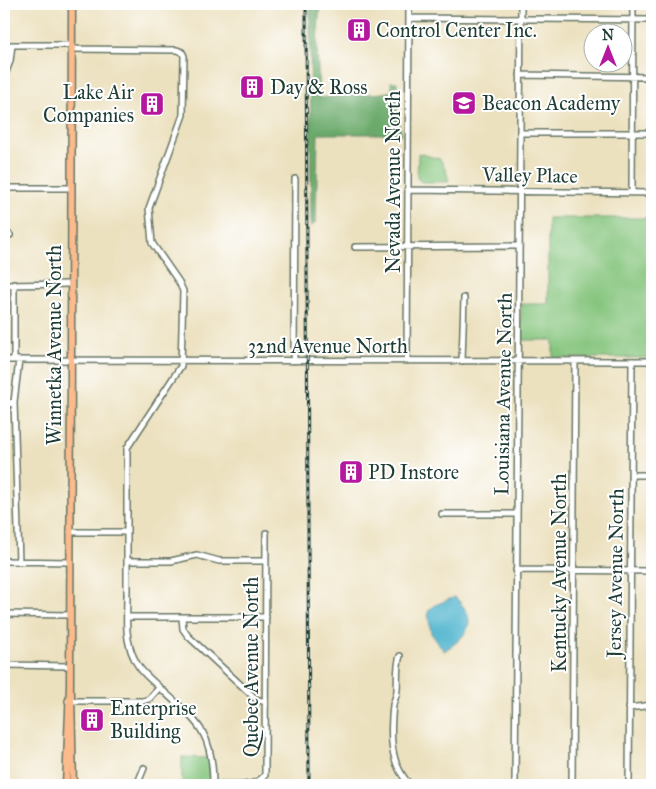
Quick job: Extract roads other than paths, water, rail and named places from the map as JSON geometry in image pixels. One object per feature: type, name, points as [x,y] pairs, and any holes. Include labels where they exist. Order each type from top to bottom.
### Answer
[{"type":"main road","name":"Winnetka Avenue North","points":[[72,4],[70,701],[73,785]]},
{"type":"main road","name":"Winnetka Avenue North","points":[[66,785],[70,701]]},
{"type":"street","name":"Nevada Avenue North","points":[[407,361],[409,4]]},
{"type":"street","name":"Louisiana Avenue North","points":[[515,785],[520,4]]},
{"type":"street","points":[[632,192],[634,4]]},
{"type":"street","points":[[409,18],[652,20]]},
{"type":"street","points":[[4,45],[180,50],[184,54],[183,115],[149,208],[152,243],[179,282],[183,291],[182,361],[181,366],[127,448],[127,617],[128,640],[135,660],[159,688],[195,720],[203,731],[212,757],[213,785]]},
{"type":"street","points":[[4,77],[10,61],[12,45]]},
{"type":"street","points":[[520,75],[652,77]]},
{"type":"street","points":[[520,133],[652,133]]},
{"type":"street","points":[[294,361],[295,179]]},
{"type":"street","points":[[4,188],[71,188]]},
{"type":"street","name":"Valley Place","points":[[408,190],[652,192]]},
{"type":"street","points":[[4,237],[10,235]]},
{"type":"street","points":[[355,247],[519,246]]},
{"type":"street","points":[[14,284],[16,360],[14,402],[19,562]]},
{"type":"street","points":[[4,285],[71,284]]},
{"type":"street","points":[[462,361],[464,298]]},
{"type":"street","name":"32nd Avenue North","points":[[4,360],[652,361]]},
{"type":"street","name":"Kentucky Avenue North","points":[[572,785],[575,361]]},
{"type":"street","name":"Jersey Avenue North","points":[[629,785],[632,361]]},
{"type":"street","points":[[4,404],[14,402]]},
{"type":"street","points":[[632,475],[652,475]]},
{"type":"street","points":[[442,514],[516,514]]},
{"type":"street","points":[[70,532],[127,532]]},
{"type":"street","name":"Quebec Avenue North","points":[[213,785],[250,785],[262,779],[265,769],[266,533]]},
{"type":"street","points":[[127,561],[170,561],[197,555],[219,561],[266,561]]},
{"type":"street","points":[[4,561],[70,562]]},
{"type":"street","points":[[516,570],[652,571]]},
{"type":"street","points":[[4,614],[70,615]]},
{"type":"street","points":[[127,617],[266,617]]},
{"type":"street","points":[[182,617],[185,633],[256,699],[265,702]]},
{"type":"street","points":[[400,656],[397,663],[397,693],[393,704],[394,758],[399,772],[410,785]]},
{"type":"street","points":[[4,666],[70,666]]},
{"type":"street","points":[[70,701],[143,701],[149,699],[159,688]]},
{"type":"street","points":[[629,708],[652,705]]},
{"type":"street","points":[[137,785],[144,768]]},
{"type":"water","points":[[455,597],[467,613],[468,627],[460,639],[444,651],[431,633],[428,612],[433,606]]},
{"type":"railway","points":[[306,4],[309,785]]},
{"type":"place","name":"Control Center Inc.","points":[[359,30]]},
{"type":"place","name":"Day & Ross","points":[[252,87]]},
{"type":"place","name":"Beacon Academy","points":[[464,103]]},
{"type":"place","name":"Lake Air Companies","points":[[152,104]]},
{"type":"place","name":"PD Instore","points":[[351,472]]},
{"type":"place","name":"Enterprise Building","points":[[92,720]]}]
